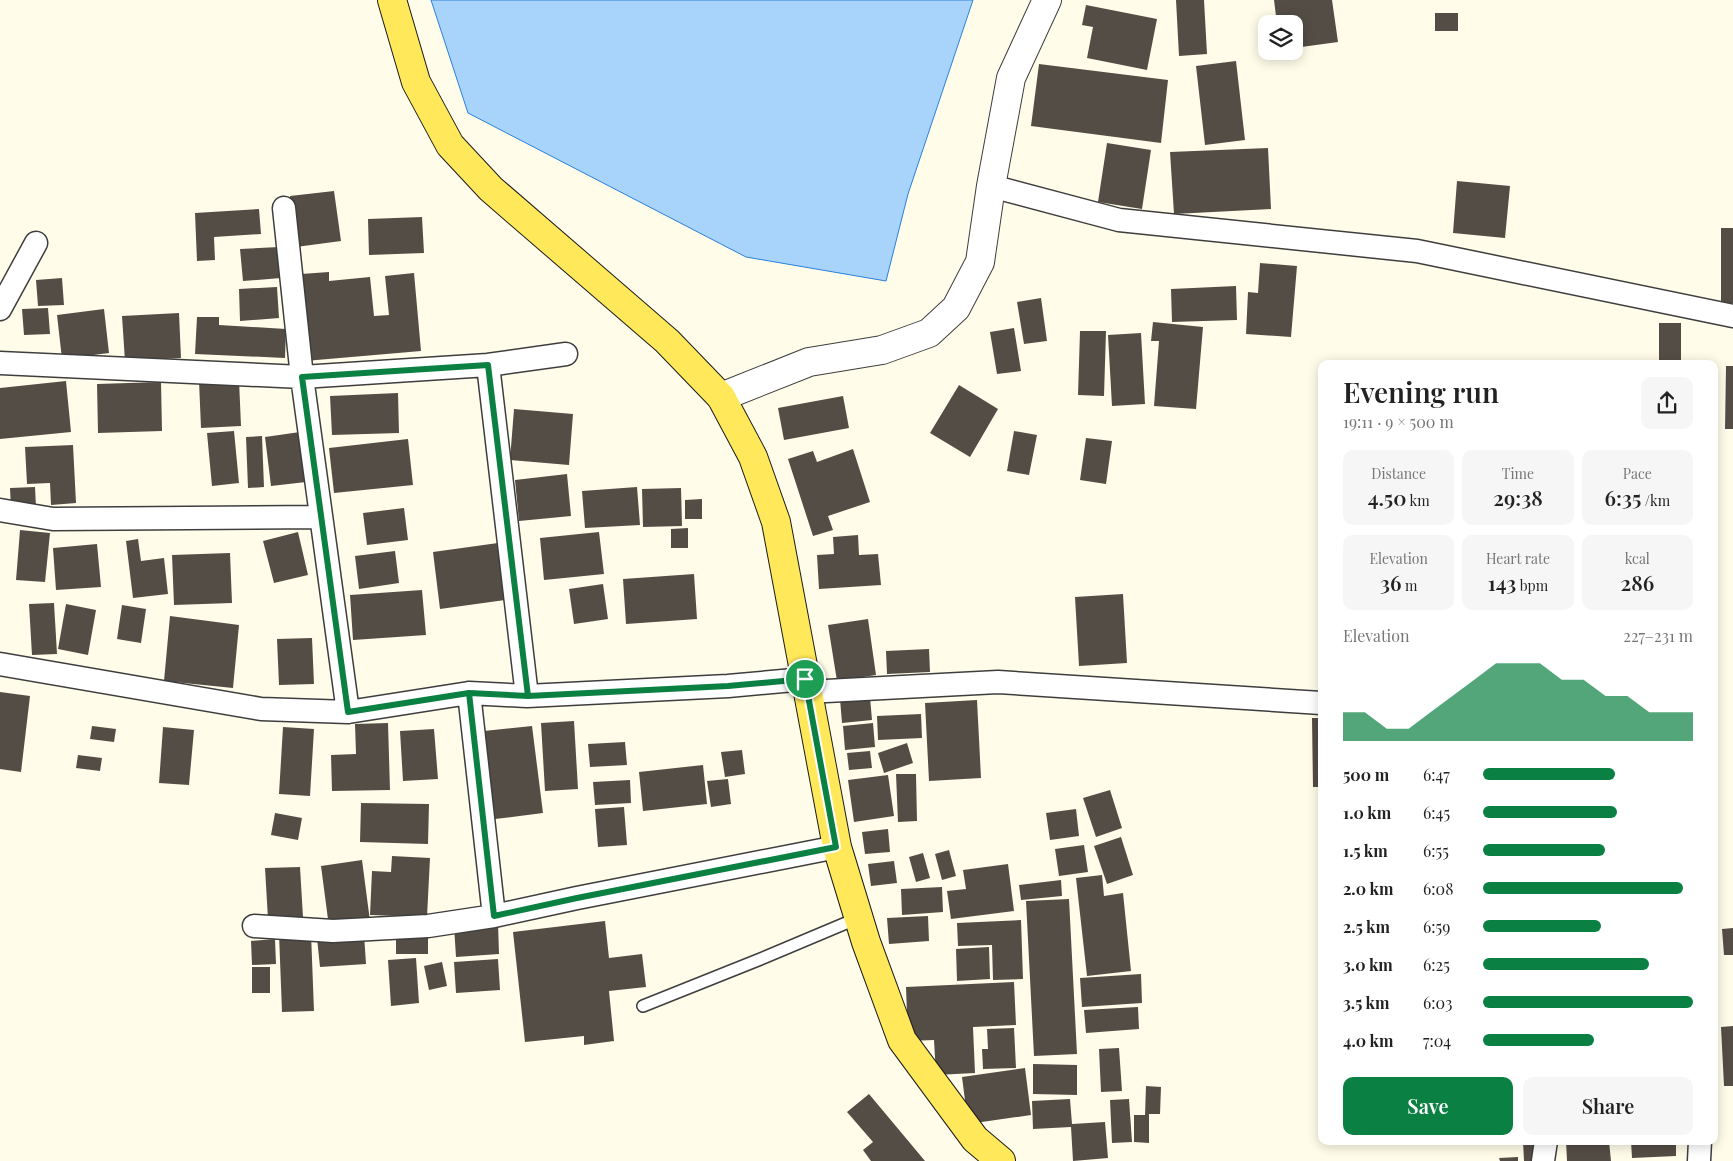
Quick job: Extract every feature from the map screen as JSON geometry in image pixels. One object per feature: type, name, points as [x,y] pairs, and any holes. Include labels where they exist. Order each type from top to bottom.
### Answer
[{"type":"main road","points":[[392,0],[416,82],[450,145],[491,189],[666,340],[721,398],[753,457],[776,522],[836,847],[858,918],[902,1040],[976,1139],[1001,1161]]},
{"type":"street","points":[[721,398],[809,362],[882,350],[929,333],[956,308],[980,262],[991,186],[1011,78],[1047,0]]},
{"type":"street","points":[[991,186],[1119,220],[1417,251],[1733,316]]},
{"type":"street","points":[[284,208],[302,377],[348,712]]},
{"type":"street","points":[[0,309],[36,243]]},
{"type":"street","points":[[0,363],[302,377],[488,365],[566,354]]},
{"type":"street","points":[[488,365],[528,696]]},
{"type":"street","points":[[0,510],[52,518],[321,517]]},
{"type":"street","points":[[0,664],[261,709],[348,712],[469,693],[528,696],[728,686],[998,682],[1318,703]]},
{"type":"street","points":[[469,693],[494,916]]},
{"type":"street","points":[[254,926],[342,931],[428,926],[494,916],[836,847]]},
{"type":"street","points":[[1543,1161],[1545,1145]]},
{"type":"street","points":[[1699,1161],[1700,1145]]},
{"type":"lane","points":[[643,1006],[858,918]]},
{"type":"water","points":[[431,0],[973,0],[908,194],[886,281],[746,257],[468,113]]},
{"type":"building","points":[[1176,0],[1204,0],[1207,54],[1179,56]]},
{"type":"building","points":[[1274,0],[1332,0],[1338,42],[1303,47],[1303,15],[1276,15]]},
{"type":"building","points":[[1086,5],[1157,19],[1147,70],[1087,58],[1093,27],[1082,25]]},
{"type":"building","points":[[1435,13],[1458,13],[1458,31],[1435,31]]},
{"type":"building","points":[[1236,61],[1245,140],[1205,145],[1196,66]]},
{"type":"building","points":[[1039,64],[1168,80],[1161,143],[1031,126]]},
{"type":"building","points":[[1107,143],[1151,150],[1142,209],[1098,202]]},
{"type":"building","points":[[1268,148],[1271,209],[1174,214],[1170,152]]},
{"type":"building","points":[[1457,181],[1510,186],[1505,238],[1453,233]]},
{"type":"building","points":[[334,191],[341,241],[296,247],[290,196]]},
{"type":"building","points":[[259,209],[261,234],[214,237],[215,260],[197,261],[195,213]]},
{"type":"building","points":[[422,217],[424,253],[369,255],[368,219]]},
{"type":"building","points":[[1721,228],[1733,228],[1733,303],[1721,303]]},
{"type":"building","points":[[279,247],[281,278],[243,281],[240,249]]},
{"type":"building","points":[[1260,263],[1297,266],[1291,337],[1246,334],[1248,292],[1258,293]]},
{"type":"building","points":[[329,272],[329,281],[370,277],[374,316],[389,315],[385,276],[414,273],[421,351],[305,361],[301,274]]},
{"type":"building","points":[[62,278],[64,305],[38,306],[36,280]]},
{"type":"building","points":[[1236,286],[1237,320],[1172,322],[1171,289]]},
{"type":"building","points":[[277,287],[279,318],[240,321],[239,289]]},
{"type":"building","points":[[1041,298],[1047,341],[1024,344],[1017,302]]},
{"type":"building","points":[[48,308],[50,334],[24,335],[22,309]]},
{"type":"building","points":[[104,309],[109,353],[62,359],[57,315]]},
{"type":"building","points":[[179,313],[181,358],[125,361],[122,316]]},
{"type":"building","points":[[197,317],[219,317],[219,325],[286,329],[285,358],[195,354]]},
{"type":"building","points":[[1153,322],[1203,327],[1196,409],[1154,406],[1159,341],[1151,341]]},
{"type":"building","points":[[1659,323],[1681,323],[1681,360],[1659,360]]},
{"type":"building","points":[[1014,328],[1021,371],[997,374],[990,332]]},
{"type":"building","points":[[1080,331],[1106,331],[1104,396],[1078,395]]},
{"type":"building","points":[[1141,333],[1145,404],[1112,406],[1108,335]]},
{"type":"building","points":[[1726,366],[1733,366],[1733,429],[1725,429]]},
{"type":"building","points":[[239,380],[241,426],[201,428],[199,381]]},
{"type":"building","points":[[66,381],[71,432],[0,439],[0,388]]},
{"type":"building","points":[[161,382],[162,431],[98,433],[97,384]]},
{"type":"building","points":[[959,385],[998,409],[970,457],[930,433]]},
{"type":"building","points":[[398,393],[399,433],[332,435],[330,396]]},
{"type":"building","points":[[843,396],[849,428],[784,440],[778,408]]},
{"type":"building","points":[[514,409],[573,414],[569,465],[510,460]]},
{"type":"building","points":[[234,431],[239,483],[212,486],[207,433]]},
{"type":"building","points":[[1014,431],[1037,435],[1029,475],[1007,471]]},
{"type":"building","points":[[300,432],[306,482],[271,486],[265,437]]},
{"type":"building","points":[[262,436],[264,487],[248,488],[246,437]]},
{"type":"building","points":[[1086,438],[1112,441],[1106,484],[1080,480]]},
{"type":"building","points":[[408,439],[413,485],[334,493],[329,448]]},
{"type":"building","points":[[73,445],[76,503],[51,505],[50,483],[27,484],[25,447]]},
{"type":"building","points":[[853,449],[870,502],[828,516],[833,530],[813,536],[788,459],[813,451],[817,462]]},
{"type":"building","points":[[567,474],[571,516],[519,521],[515,480]]},
{"type":"building","points":[[35,487],[36,507],[11,509],[10,488]]},
{"type":"building","points":[[637,487],[640,525],[585,528],[582,491]]},
{"type":"building","points":[[681,488],[682,526],[643,527],[642,489]]},
{"type":"building","points":[[702,499],[702,519],[685,519],[685,500]]},
{"type":"building","points":[[404,508],[408,540],[367,545],[363,513]]},
{"type":"building","points":[[688,528],[688,548],[671,548],[671,529]]},
{"type":"building","points":[[20,530],[50,533],[45,582],[16,580]]},
{"type":"building","points":[[298,532],[308,575],[274,583],[263,541]]},
{"type":"building","points":[[599,532],[604,574],[544,580],[540,538]]},
{"type":"building","points":[[858,535],[859,555],[878,554],[881,585],[819,589],[817,555],[834,554],[833,537]]},
{"type":"building","points":[[138,539],[141,561],[164,558],[168,594],[133,598],[126,541]]},
{"type":"building","points":[[498,543],[505,600],[440,609],[433,552]]},
{"type":"building","points":[[97,544],[101,587],[56,590],[53,548]]},
{"type":"building","points":[[395,551],[399,583],[359,589],[355,556]]},
{"type":"building","points":[[230,553],[232,603],[174,605],[172,555]]},
{"type":"building","points":[[694,574],[697,619],[626,624],[623,579]]},
{"type":"building","points":[[603,584],[608,619],[574,624],[569,589]]},
{"type":"building","points":[[422,590],[426,635],[353,640],[350,595]]},
{"type":"building","points":[[1123,594],[1127,663],[1079,666],[1075,597]]},
{"type":"building","points":[[54,603],[57,654],[32,655],[29,604]]},
{"type":"building","points":[[66,604],[96,610],[88,655],[58,649]]},
{"type":"building","points":[[122,605],[146,609],[141,643],[117,639]]},
{"type":"building","points":[[170,616],[239,625],[233,688],[164,681]]},
{"type":"building","points":[[868,619],[876,675],[837,681],[828,625]]},
{"type":"building","points":[[312,638],[314,684],[279,685],[277,639]]},
{"type":"building","points":[[929,649],[930,672],[887,674],[886,651]]},
{"type":"building","points":[[0,692],[30,696],[21,772],[0,769]]},
{"type":"building","points":[[870,697],[872,720],[842,723],[840,699]]},
{"type":"building","points":[[977,700],[981,778],[929,781],[925,703]]},
{"type":"building","points":[[921,714],[922,738],[878,740],[877,716]]},
{"type":"building","points":[[1312,718],[1318,718],[1318,787],[1313,787]]},
{"type":"building","points":[[574,721],[578,789],[545,791],[541,723]]},
{"type":"building","points":[[388,723],[390,790],[332,791],[331,755],[356,754],[355,724]]},
{"type":"building","points":[[873,723],[875,747],[845,750],[843,726]]},
{"type":"building","points":[[92,726],[116,729],[114,742],[90,739]]},
{"type":"building","points":[[532,726],[543,813],[495,819],[484,731]]},
{"type":"building","points":[[163,727],[194,730],[189,785],[159,783]]},
{"type":"building","points":[[283,727],[314,729],[310,796],[279,794]]},
{"type":"building","points":[[434,729],[438,779],[403,781],[400,731]]},
{"type":"building","points":[[625,742],[627,765],[590,767],[588,744]]},
{"type":"building","points":[[907,743],[913,763],[884,773],[878,753]]},
{"type":"building","points":[[742,750],[745,774],[725,777],[721,752]]},
{"type":"building","points":[[870,751],[872,768],[849,770],[847,753]]},
{"type":"building","points":[[78,755],[102,758],[100,771],[76,768]]},
{"type":"building","points":[[703,765],[707,804],[643,811],[639,772]]},
{"type":"building","points":[[896,774],[916,774],[917,821],[898,822]]},
{"type":"building","points":[[888,775],[894,816],[854,822],[848,780]]},
{"type":"building","points":[[728,779],[731,804],[711,807],[707,781]]},
{"type":"building","points":[[630,780],[631,803],[595,805],[593,782]]},
{"type":"building","points":[[1110,790],[1122,828],[1096,837],[1083,798]]},
{"type":"building","points":[[361,803],[429,804],[428,844],[360,842]]},
{"type":"building","points":[[624,807],[627,845],[598,847],[595,809]]},
{"type":"building","points":[[1076,809],[1079,836],[1050,840],[1046,813]]},
{"type":"building","points":[[275,813],[302,818],[298,840],[271,835]]},
{"type":"building","points":[[888,829],[890,852],[865,854],[862,832]]},
{"type":"building","points":[[1121,837],[1133,875],[1107,884],[1094,846]]},
{"type":"building","points":[[1084,845],[1088,872],[1059,876],[1055,849]]},
{"type":"building","points":[[949,850],[956,876],[942,880],[935,854]]},
{"type":"building","points":[[923,853],[930,878],[916,882],[909,857]]},
{"type":"building","points":[[392,856],[430,858],[427,917],[370,915],[372,871],[391,872]]},
{"type":"building","points":[[362,860],[370,921],[329,927],[321,866]]},
{"type":"building","points":[[894,861],[897,883],[871,886],[868,864]]},
{"type":"building","points":[[1008,864],[1014,911],[951,919],[947,891],[966,889],[963,870]]},
{"type":"building","points":[[300,867],[303,917],[268,919],[265,868]]},
{"type":"building","points":[[1102,875],[1104,896],[1123,893],[1131,971],[1087,976],[1076,878]]},
{"type":"building","points":[[1061,880],[1062,896],[1021,900],[1019,885]]},
{"type":"building","points":[[942,887],[943,912],[902,915],[901,889]]},
{"type":"building","points":[[1069,899],[1077,1054],[1034,1056],[1026,901]]},
{"type":"building","points":[[928,916],[929,941],[889,944],[887,918]]},
{"type":"building","points":[[1021,920],[1023,979],[993,980],[992,945],[958,946],[957,923]]},
{"type":"building","points":[[605,921],[609,958],[642,954],[646,987],[609,991],[614,1041],[584,1045],[584,1036],[525,1042],[513,932]]},
{"type":"building","points":[[498,923],[499,954],[456,957],[454,926]]},
{"type":"building","points":[[1733,928],[1733,955],[1724,955],[1722,929]]},
{"type":"building","points":[[396,932],[428,932],[428,954],[396,954]]},
{"type":"building","points":[[311,933],[314,1011],[282,1012],[279,934]]},
{"type":"building","points":[[364,934],[366,964],[320,967],[317,938]]},
{"type":"building","points":[[275,939],[276,964],[252,965],[251,941]]},
{"type":"building","points":[[989,947],[990,979],[957,981],[956,949]]},
{"type":"building","points":[[416,958],[419,1003],[391,1006],[388,960]]},
{"type":"building","points":[[498,959],[500,990],[456,993],[454,962]]},
{"type":"building","points":[[442,962],[447,986],[429,990],[424,966]]},
{"type":"building","points":[[252,967],[270,967],[270,993],[252,993]]},
{"type":"building","points":[[1141,974],[1142,1003],[1082,1007],[1080,978]]},
{"type":"building","points":[[1014,982],[1016,1025],[973,1027],[975,1073],[936,1075],[934,1040],[908,1041],[906,987]]},
{"type":"building","points":[[1138,1007],[1139,1029],[1086,1033],[1084,1010]]},
{"type":"building","points":[[1733,1026],[1733,1086],[1724,1086],[1721,1027]]},
{"type":"building","points":[[1014,1028],[1016,1068],[983,1069],[982,1049],[988,1049],[987,1029]]},
{"type":"building","points":[[1119,1048],[1122,1091],[1101,1092],[1099,1049]]},
{"type":"building","points":[[1033,1064],[1077,1065],[1077,1095],[1033,1094]]},
{"type":"building","points":[[1025,1068],[1031,1115],[968,1124],[962,1077]]},
{"type":"building","points":[[1146,1086],[1161,1087],[1160,1114],[1149,1114],[1149,1143],[1134,1142],[1134,1115],[1145,1115]]},
{"type":"building","points":[[869,1094],[925,1161],[871,1161],[863,1150],[873,1142],[847,1112]]},
{"type":"building","points":[[1070,1099],[1072,1124],[1105,1122],[1108,1158],[1073,1161],[1071,1127],[1033,1129],[1032,1101]]},
{"type":"building","points":[[1129,1099],[1132,1142],[1112,1143],[1110,1100]]},
{"type":"building","points":[[1523,1145],[1542,1145],[1543,1161],[1524,1161]]},
{"type":"building","points":[[1566,1145],[1609,1145],[1611,1161],[1567,1161]]},
{"type":"building","points":[[1631,1145],[1676,1145],[1676,1156],[1632,1158]]},
{"type":"building","points":[[1518,1157],[1518,1161],[1500,1161],[1499,1158]]},
{"type":"route","points":[[805,679],[728,686],[528,696],[469,693],[348,712],[302,377],[488,365],[528,696],[469,693],[494,916],[836,847],[805,679]]}]
